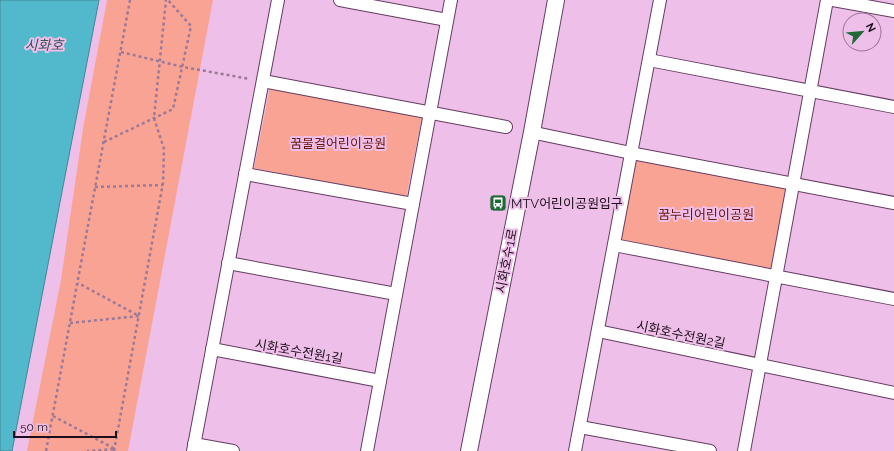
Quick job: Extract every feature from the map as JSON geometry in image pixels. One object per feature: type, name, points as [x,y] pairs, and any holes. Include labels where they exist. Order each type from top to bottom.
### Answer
[{"type":"main road","name":"시화호수1로","points":[[469,451],[556,0]]},
{"type":"street","points":[[233,451],[193,448],[278,0]]},
{"type":"street","points":[[340,0],[447,20]]},
{"type":"street","points":[[367,451],[451,0]]},
{"type":"street","points":[[575,451],[660,0]]},
{"type":"street","points":[[744,451],[827,0]]},
{"type":"street","points":[[833,0],[894,11]]},
{"type":"street","points":[[649,60],[894,107]]},
{"type":"street","points":[[263,81],[506,127]]},
{"type":"street","points":[[540,134],[631,153],[894,203]]},
{"type":"street","points":[[245,174],[413,204]]},
{"type":"street","points":[[614,245],[894,299]]},
{"type":"street","points":[[228,263],[396,294]]},
{"type":"street","name":"시화호수전원2길","points":[[598,331],[894,393]]},
{"type":"street","name":"시화호수전원1길","points":[[212,349],[380,381]]},
{"type":"street","points":[[580,427],[710,451]]},
{"type":"path","points":[[46,451],[130,0]]},
{"type":"path","points":[[104,142],[174,109],[191,26],[167,0]]},
{"type":"path","points":[[114,450],[163,185],[164,149],[154,118],[167,0]]},
{"type":"path","points":[[121,52],[182,67],[263,81]]},
{"type":"path","points":[[95,187],[163,185]]},
{"type":"path","points":[[78,283],[139,316]]},
{"type":"path","points":[[70,323],[139,316]]},
{"type":"path","points":[[53,416],[114,450]]},
{"type":"path","points":[[87,451],[114,450]]},
{"type":"green space","points":[[107,0],[213,0],[128,451],[27,451],[61,280],[83,129]]},
{"type":"green space","name":"꿈물결어린이공원","points":[[270,87],[422,117],[406,198],[254,168]]},
{"type":"green space","name":"꿈누리어린이공원","points":[[633,157],[787,186],[772,270],[618,242]]},
{"type":"water","name":"시화호","points":[[0,0],[99,0],[12,451],[0,451]]},
{"type":"place","name":"MTV어린이공원입구","points":[[498,203]]}]
